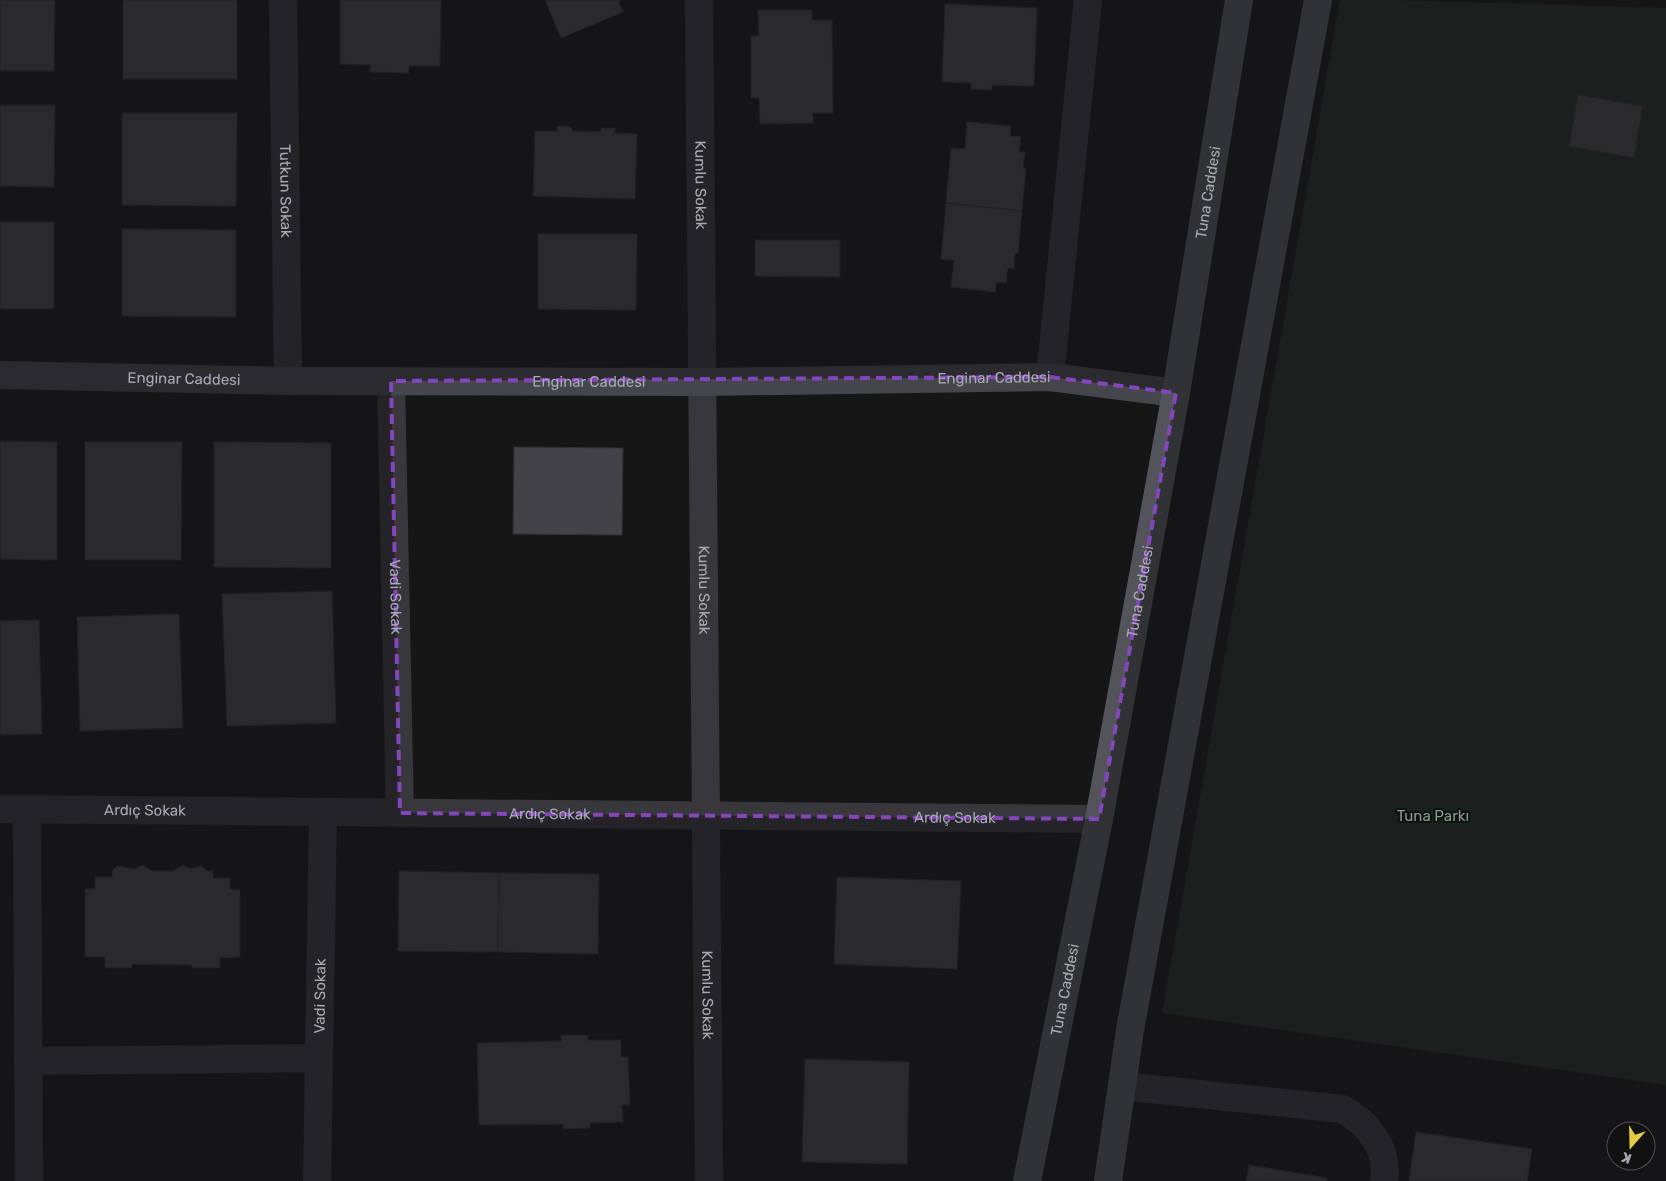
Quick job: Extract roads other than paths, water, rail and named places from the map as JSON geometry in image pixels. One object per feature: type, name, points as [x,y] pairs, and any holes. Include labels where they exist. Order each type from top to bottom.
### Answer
[{"type":"main road","name":"Tuna Caddesi","points":[[1026,1176],[1099,820],[1176,393],[1239,0]]},
{"type":"main road","points":[[1110,1177],[1130,1030],[1318,0]]},
{"type":"street","name":"Tutkun Sokak","points":[[283,0],[288,381]]},
{"type":"street","name":"Kumlu Sokak","points":[[699,0],[710,1181]]},
{"type":"street","points":[[1050,377],[1088,0]]},
{"type":"street","name":"Enginar Caddesi","points":[[0,375],[288,381],[703,382],[1050,377],[1176,393]]},
{"type":"street","name":"Vadi Sokak","points":[[390,381],[400,813]]},
{"type":"street","name":"Ardıç Sokak","points":[[0,809],[1099,820]]},
{"type":"street","points":[[27,809],[28,1181]]},
{"type":"street","name":"Vadi Sokak","points":[[318,1181],[323,812]]},
{"type":"street","points":[[28,1061],[320,1058]]},
{"type":"street","points":[[1122,1086],[1342,1109],[1364,1123],[1379,1145],[1384,1158],[1384,1181]]},
{"type":"park label","name":"Tuna Parkı","points":[[1433,816]]}]
